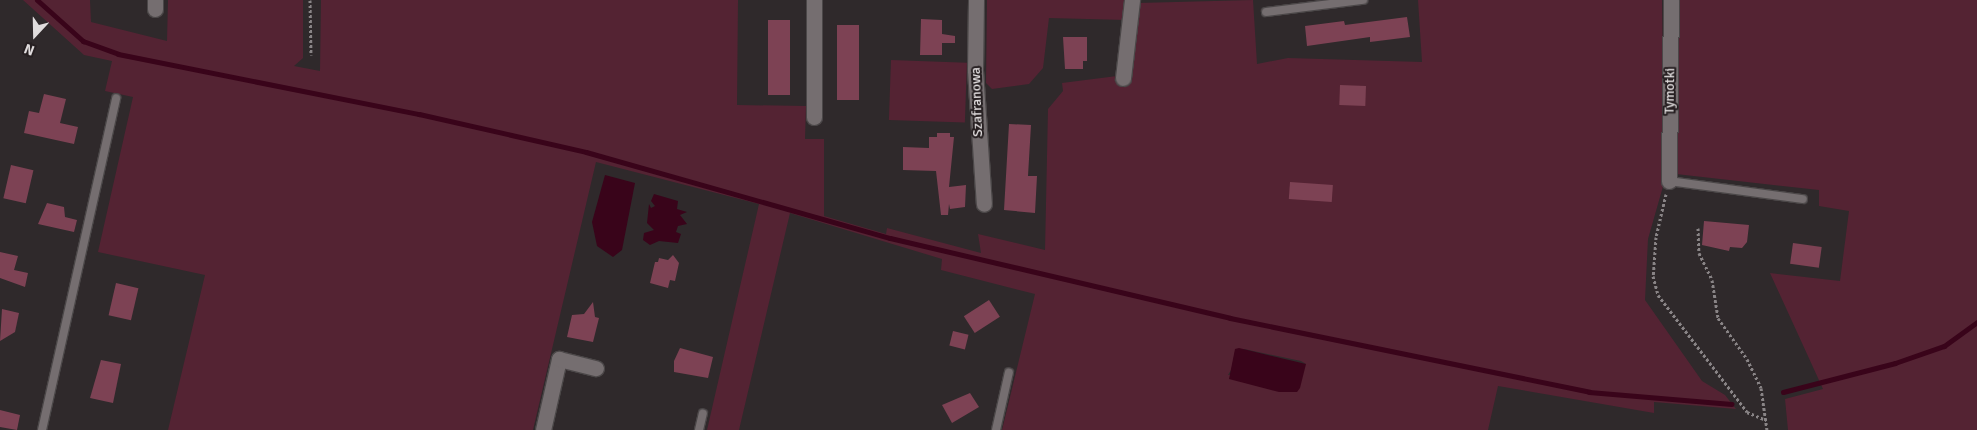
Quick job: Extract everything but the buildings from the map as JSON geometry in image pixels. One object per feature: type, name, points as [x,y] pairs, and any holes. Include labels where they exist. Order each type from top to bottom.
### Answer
[{"type":"street","points":[[814,0],[814,117]]},
{"type":"street","name":"Szafranowa","points":[[976,0],[975,70],[984,204]]},
{"type":"street","points":[[1123,78],[1132,0]]},
{"type":"street","name":"Tymotki","points":[[1669,181],[1671,0]]},
{"type":"street","points":[[543,430],[559,359],[596,368]]},
{"type":"lane","points":[[1266,12],[1363,0]]},
{"type":"lane","points":[[42,430],[116,98]]},
{"type":"lane","points":[[1669,181],[1802,199]]},
{"type":"lane","points":[[996,430],[1009,372]]},
{"type":"lane","points":[[699,430],[703,413]]},
{"type":"path","points":[[310,0],[311,55]]},
{"type":"path","points":[[1669,181],[1656,237],[1653,276],[1658,296],[1747,412],[1766,420]]},
{"type":"path","points":[[1698,228],[1699,253],[1712,280],[1718,318],[1747,359],[1761,388],[1766,430]]},
{"type":"shaded area","points":[[23,0],[90,0],[91,22],[167,41],[168,0],[303,0],[303,58],[294,66],[320,71],[321,0],[738,0],[737,105],[806,106],[805,139],[824,139],[824,216],[886,234],[887,228],[981,253],[978,234],[1045,250],[1048,109],[1063,91],[1062,83],[1117,76],[1138,3],[1253,0],[1257,64],[1288,58],[1422,62],[1418,0],[1662,0],[1664,183],[1648,239],[1645,300],[1702,381],[1725,395],[1736,409],[1654,402],[1654,413],[1498,386],[1488,430],[1002,430],[1035,294],[941,270],[942,259],[790,213],[739,430],[707,430],[759,204],[596,162],[533,430],[168,430],[205,275],[98,252],[133,97],[105,91],[112,61],[84,55]],"holes":[[[1244,349],[1301,361],[1306,364],[1228,375]]]},
{"type":"shaded area","points":[[987,0],[1128,0],[1126,20],[1049,18],[1043,68],[1029,84],[992,89],[986,83]]},
{"type":"shaded area","points":[[1675,0],[1977,0],[1977,430],[1788,430],[1785,399],[1823,389],[1770,273],[1840,281],[1849,211],[1819,206],[1819,190],[1676,174]]},
{"type":"shaded area","points":[[891,60],[967,63],[965,123],[889,120]]},
{"type":"shaded area","points":[[605,175],[635,183],[622,250],[613,257],[597,246],[592,222]]},
{"type":"shaded area","points":[[654,194],[678,201],[677,209],[687,212],[680,215],[687,224],[678,226],[676,232],[681,234],[678,243],[659,241],[650,245],[643,240],[644,233],[654,230],[647,223],[649,204],[651,208],[655,206],[651,201]]},
{"type":"shaded area","points":[[1239,348],[1306,364],[1300,388],[1297,392],[1279,392],[1229,379],[1235,349]]},
{"type":"waterway","points":[[37,0],[83,41],[118,54],[419,114],[586,152],[890,238],[1230,318],[1589,392],[1731,404]]},
{"type":"waterway","points":[[1783,392],[1895,363],[1944,346],[1977,322]]}]
